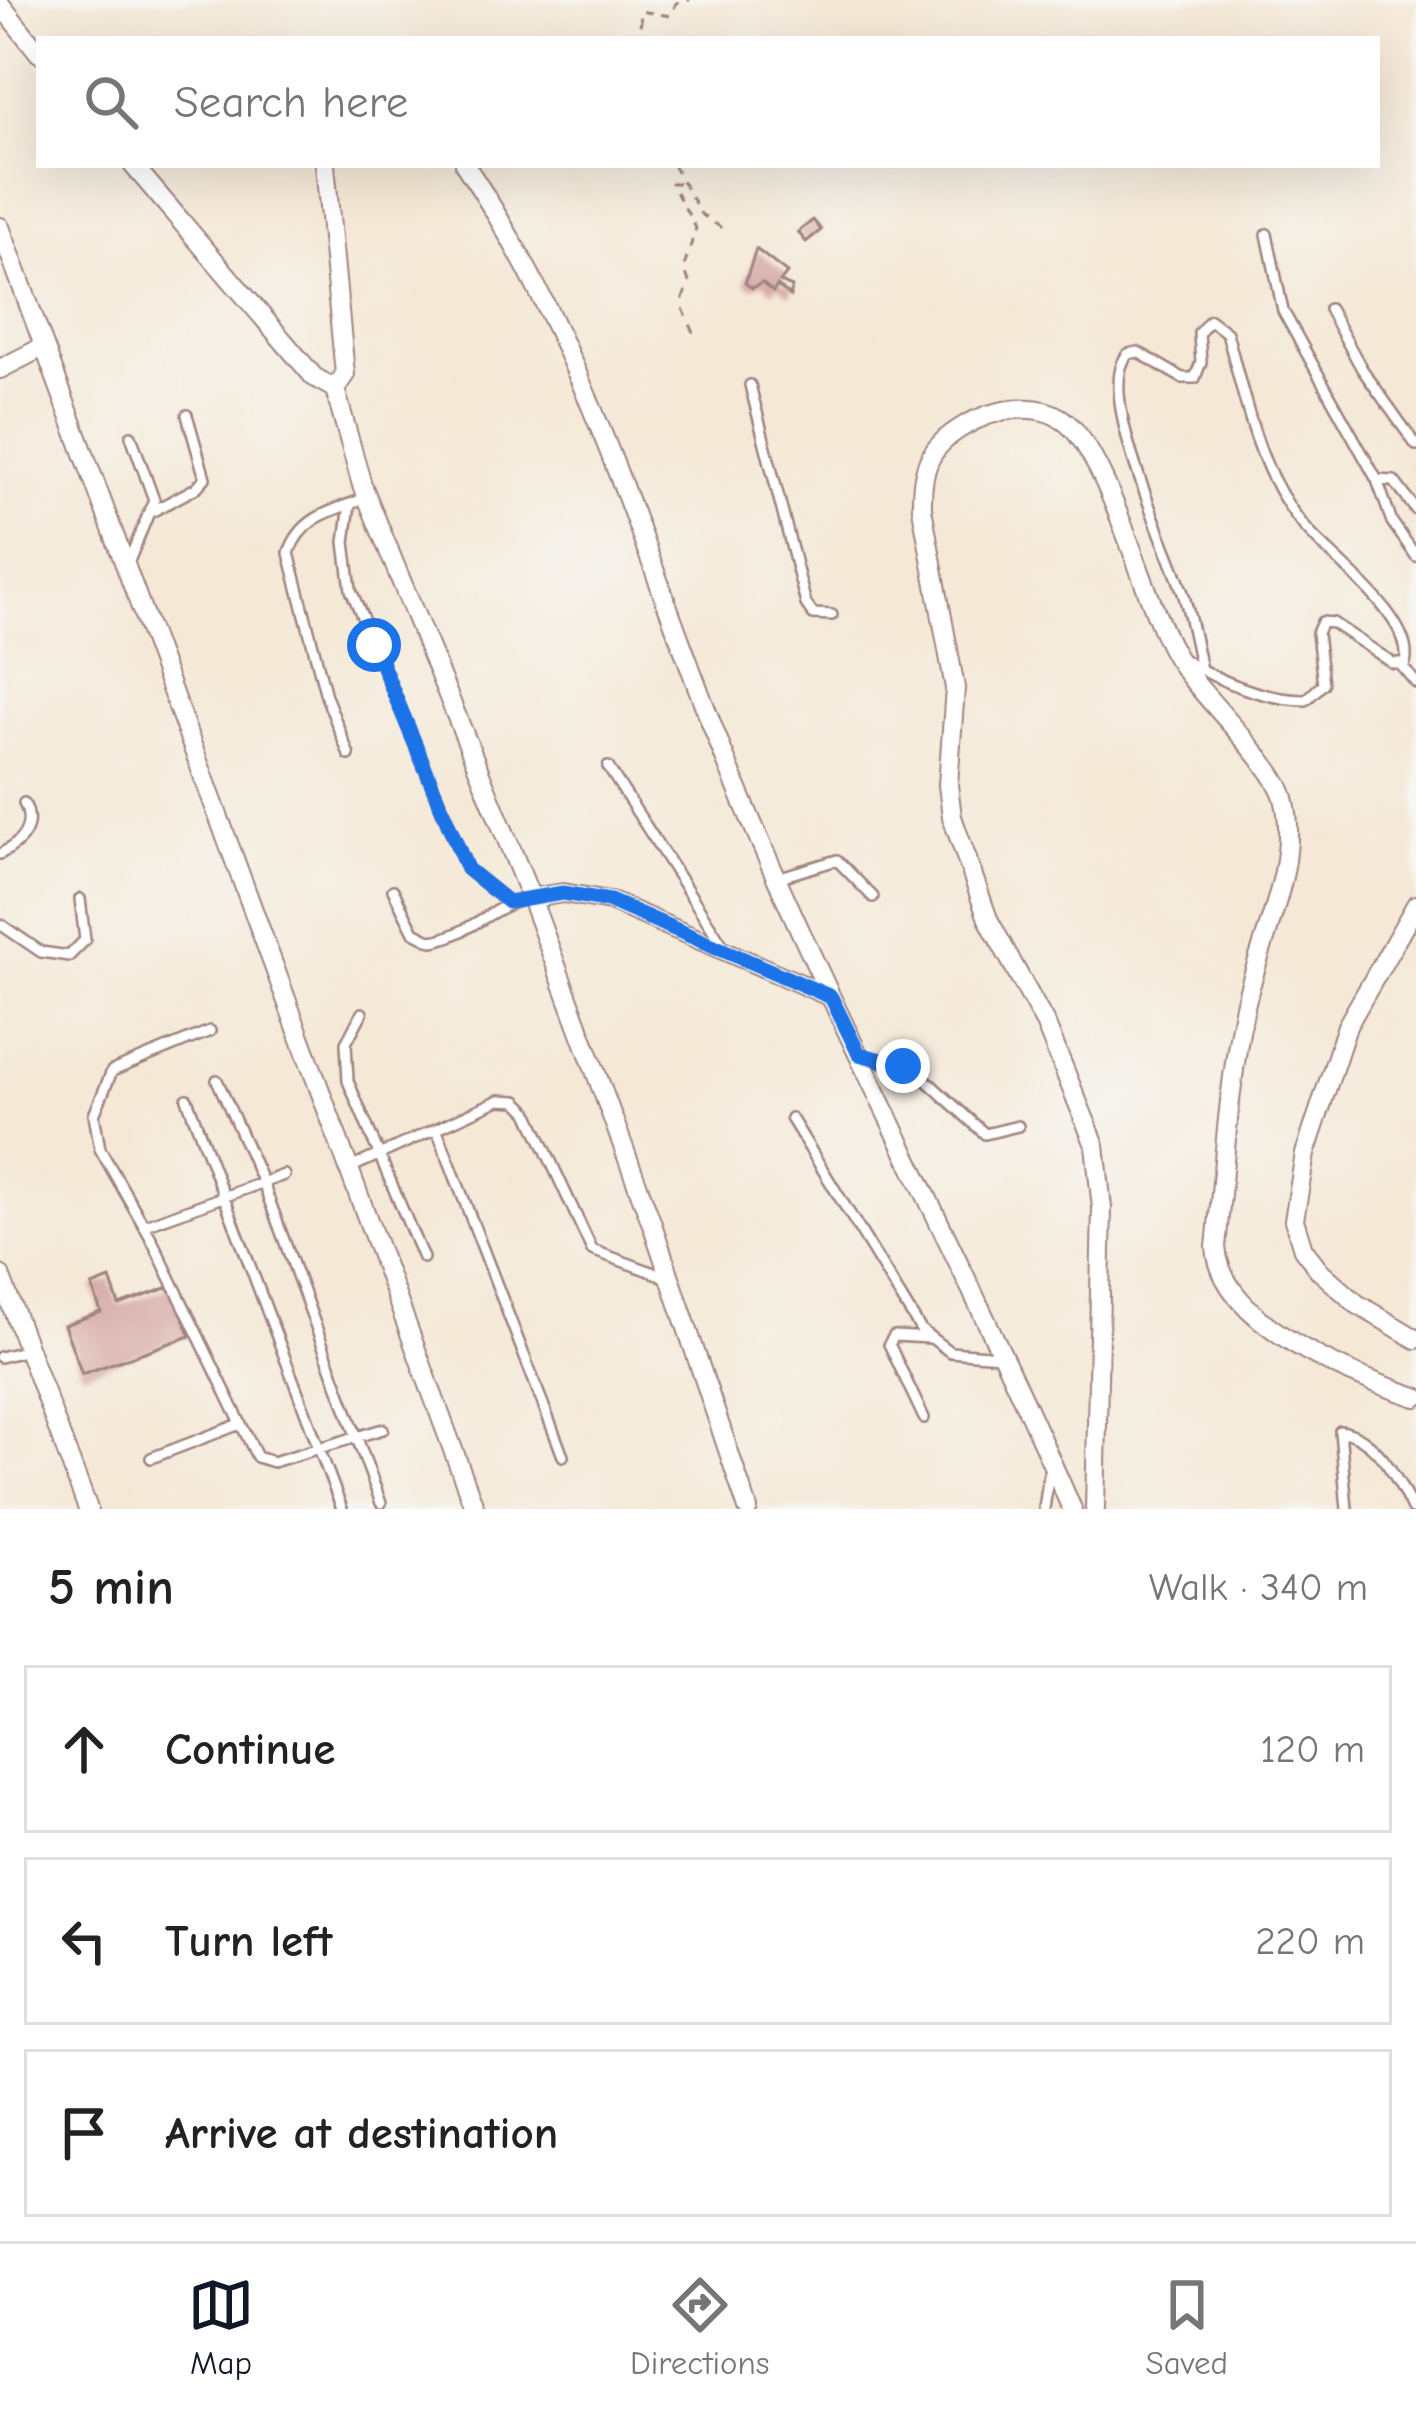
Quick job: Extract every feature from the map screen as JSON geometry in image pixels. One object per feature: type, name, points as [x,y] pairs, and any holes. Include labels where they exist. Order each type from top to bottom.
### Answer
[{"type":"street","points":[[0,4],[36,48]]},
{"type":"street","points":[[136,168],[314,377],[335,389]]},
{"type":"street","points":[[325,168],[345,374],[335,389],[358,501],[531,898],[671,1279],[748,1509]]},
{"type":"street","points":[[467,168],[561,333],[595,409],[686,662],[777,878],[1005,1356],[1072,1509]]},
{"type":"street","points":[[0,227],[475,1509]]},
{"type":"street","points":[[0,369],[41,348]]},
{"type":"street","points":[[1095,1509],[1100,1176],[1081,1106],[1046,1025],[988,919],[952,817],[948,785],[955,688],[922,508],[925,460],[937,446],[986,416],[1024,408],[1050,412],[1081,439],[1174,654],[1272,775],[1287,816],[1277,892],[1240,1037],[1216,1247],[1219,1269],[1240,1301],[1274,1329],[1353,1373],[1416,1396]]},
{"type":"street","points":[[531,898],[563,893],[610,901],[730,958],[831,997]]},
{"type":"street","points":[[1416,904],[1340,1044],[1300,1171],[1294,1220],[1303,1249],[1320,1271],[1357,1304],[1416,1339]]},
{"type":"street","points":[[0,1275],[88,1509]]},
{"type":"lane","points":[[1267,234],[1283,311],[1377,480],[1392,522],[1416,556]]},
{"type":"lane","points":[[1329,308],[1362,369],[1416,445]]},
{"type":"lane","points":[[1201,670],[1183,595],[1122,412],[1118,371],[1128,354],[1138,352],[1182,378],[1195,378],[1201,362],[1198,333],[1210,320],[1226,333],[1269,475],[1312,536],[1398,615],[1412,646],[1401,665]]},
{"type":"lane","points":[[750,385],[806,604],[813,614],[832,615]]},
{"type":"lane","points":[[153,511],[196,488],[205,478],[188,415]]},
{"type":"lane","points":[[125,571],[153,511],[151,486],[131,436]]},
{"type":"lane","points":[[1377,480],[1394,482],[1416,510]]},
{"type":"lane","points":[[349,755],[288,568],[301,528],[358,501]]},
{"type":"lane","points":[[358,501],[345,542],[351,590],[467,869],[508,902]]},
{"type":"lane","points":[[1174,654],[1201,670],[1283,697],[1311,699],[1323,684],[1317,628],[1327,621],[1401,665],[1416,682]]},
{"type":"lane","points":[[608,767],[730,958]]},
{"type":"lane","points":[[0,854],[25,835],[30,819],[24,803]]},
{"type":"lane","points":[[777,878],[837,860],[873,897]]},
{"type":"lane","points":[[393,890],[413,932],[432,941],[466,932],[508,902],[531,898]]},
{"type":"lane","points":[[0,924],[41,952],[69,956],[86,940],[80,899]]},
{"type":"lane","points":[[362,1013],[346,1043],[348,1081],[383,1154],[423,1258]]},
{"type":"lane","points":[[210,1031],[126,1062],[104,1082],[98,1099],[100,1149],[145,1225],[240,1424],[263,1462],[383,1429]]},
{"type":"lane","points":[[859,1054],[917,1072],[986,1134],[1018,1126]]},
{"type":"lane","points":[[218,1080],[263,1183],[381,1503]]},
{"type":"lane","points":[[187,1100],[342,1509]]},
{"type":"lane","points":[[350,1168],[499,1100],[517,1101],[528,1112],[592,1250],[671,1279]]},
{"type":"lane","points":[[790,1118],[930,1339]]},
{"type":"lane","points":[[437,1130],[563,1456]]},
{"type":"lane","points":[[145,1225],[284,1175]]},
{"type":"lane","points":[[925,1418],[889,1344],[894,1336],[930,1339],[963,1356],[1005,1356]]},
{"type":"lane","points":[[0,1357],[28,1350]]},
{"type":"lane","points":[[151,1458],[240,1424]]},
{"type":"lane","points":[[1347,1509],[1340,1431],[1354,1434],[1392,1469],[1412,1509]]},
{"type":"lane","points":[[1044,1509],[1051,1460]]},
{"type":"path","points":[[630,36],[641,22],[640,11],[671,16],[676,3],[690,0]]},
{"type":"path","points":[[674,168],[701,214],[726,231]]},
{"type":"path","points":[[679,183],[671,184],[696,228],[680,304],[694,333]]},
{"type":"building","points":[[813,220],[821,230],[806,242],[798,232]]},
{"type":"building","points":[[756,249],[787,273],[780,282],[792,287],[790,296],[777,286],[773,292],[762,283],[752,288],[745,283]]},
{"type":"building","points":[[110,1279],[119,1305],[172,1286],[190,1336],[82,1374],[64,1325],[101,1312],[92,1286]]},
{"type":"route","points":[[374,645],[467,869],[483,886],[508,902],[563,893],[588,895],[635,911],[730,958],[831,997],[859,1054],[903,1066]]}]
